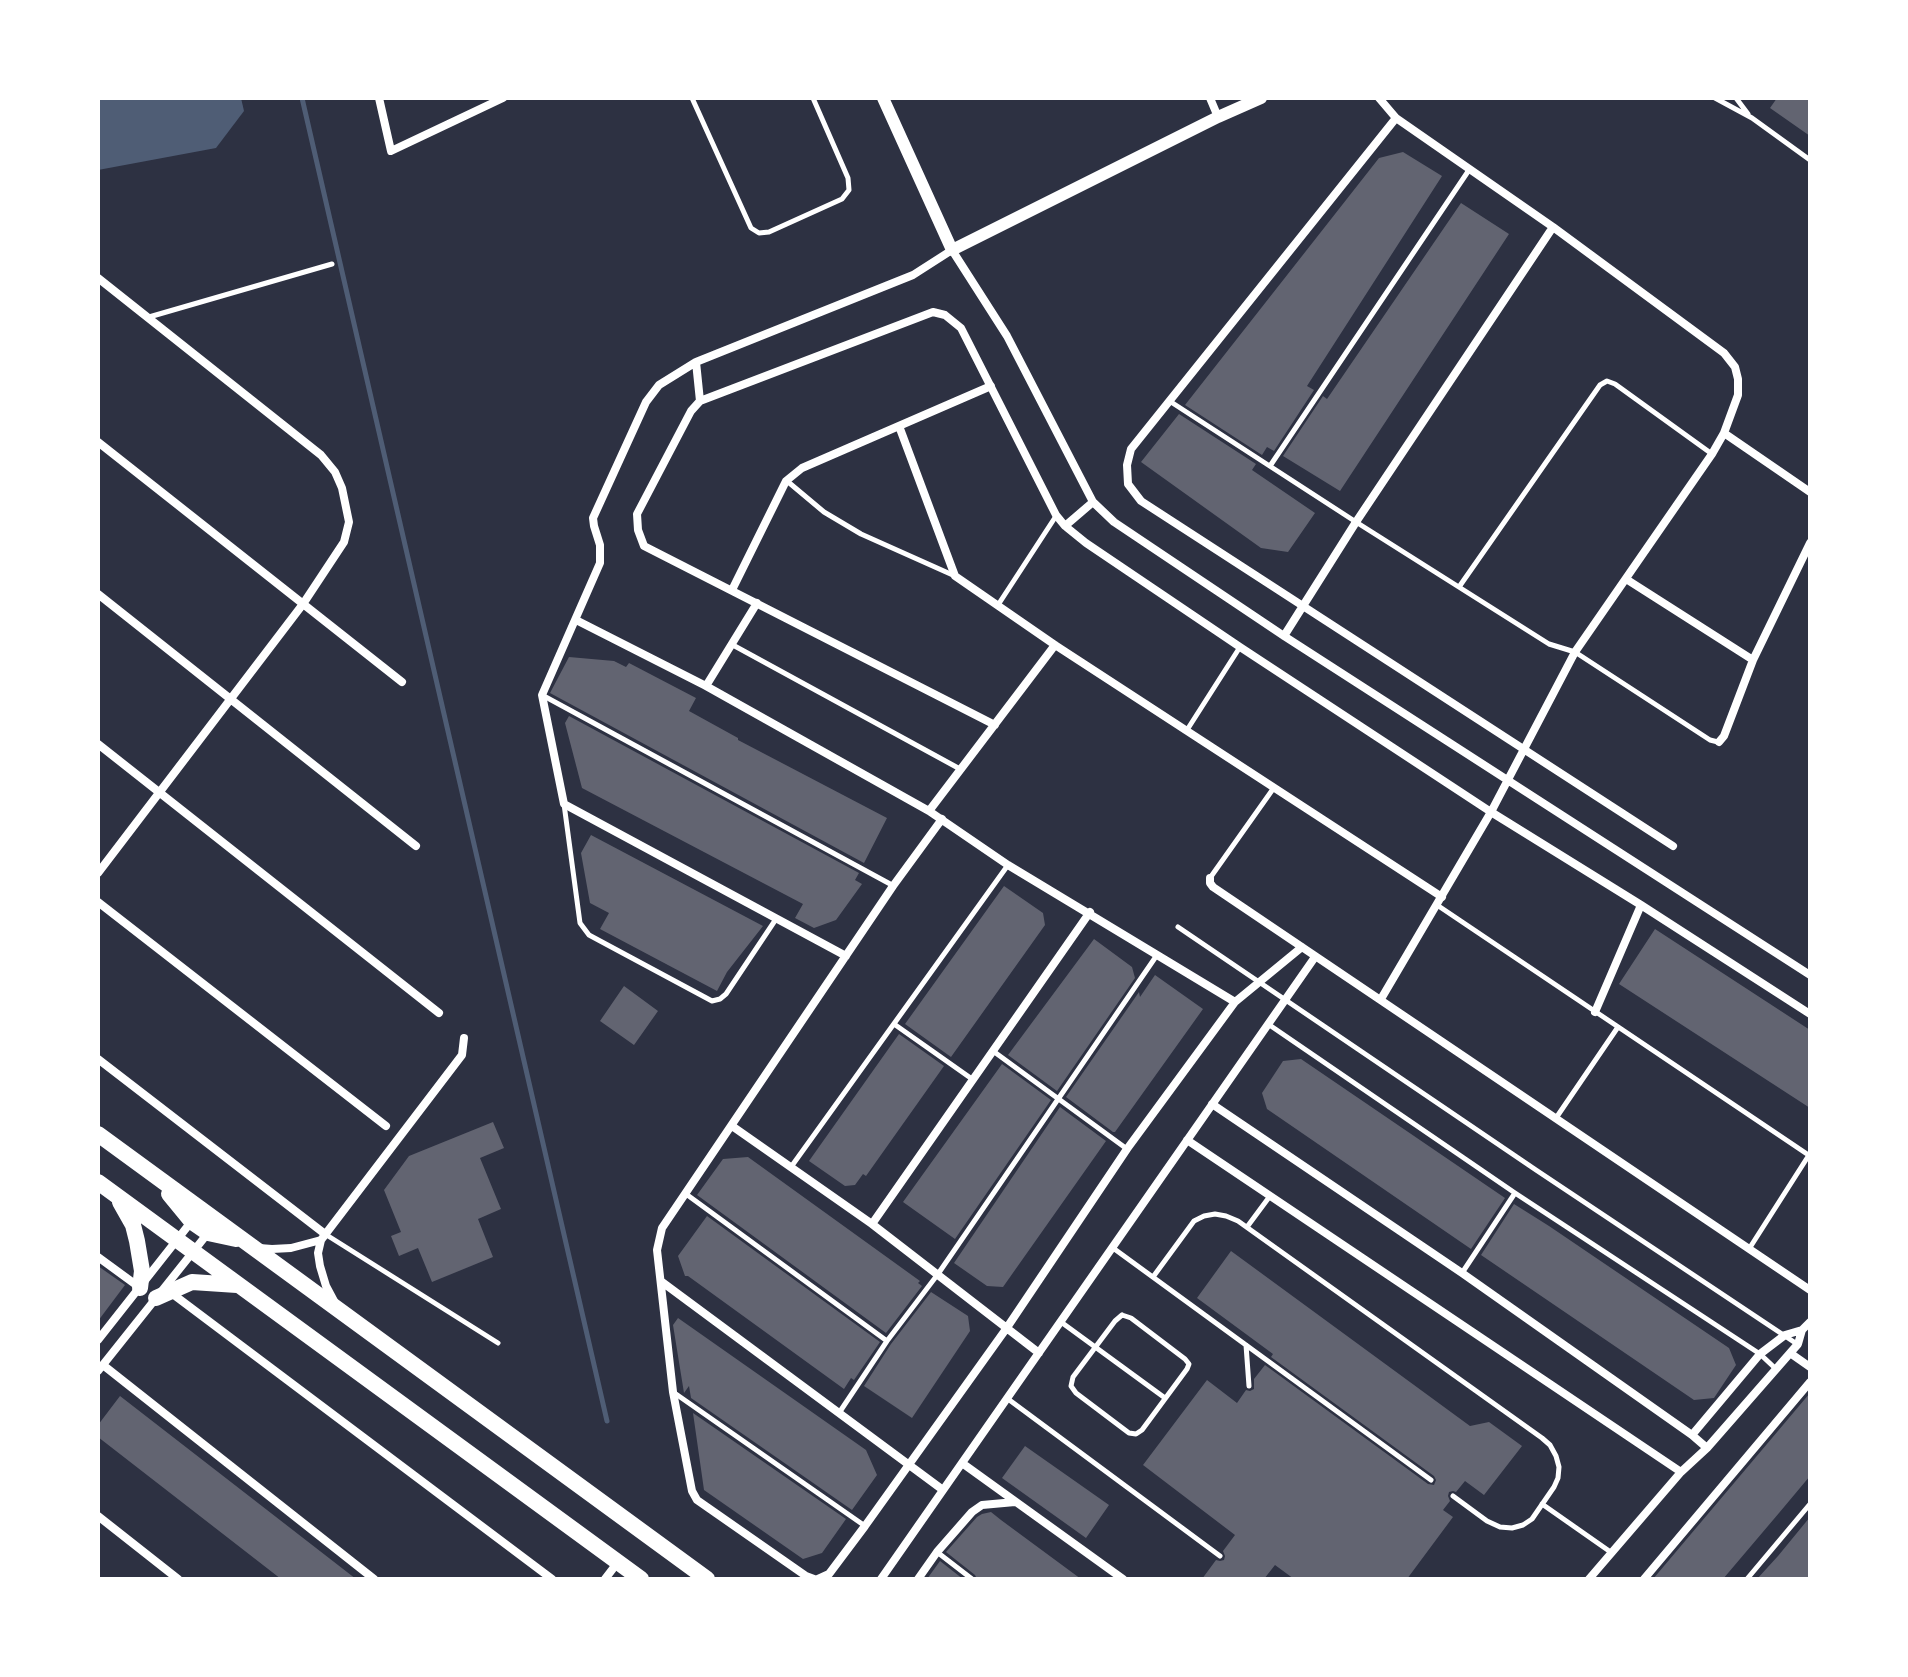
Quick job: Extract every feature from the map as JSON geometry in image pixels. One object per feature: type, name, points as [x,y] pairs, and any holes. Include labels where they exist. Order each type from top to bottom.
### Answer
[{"type":"main road","points":[[98,1134],[707,1579]]},
{"type":"main road","points":[[149,1172],[192,1222],[208,1233],[248,1244]]},
{"type":"main road","points":[[98,1182],[641,1579]]},
{"type":"main road","points":[[116,1195],[133,1225],[142,1271],[140,1288]]},
{"type":"main road","points":[[163,1295],[192,1282],[238,1285]]},
{"type":"street","points":[[379,98],[391,151],[503,98]]},
{"type":"street","points":[[883,98],[952,250],[1007,336],[1093,502],[1114,522],[1284,636],[1810,975]]},
{"type":"street","points":[[1210,98],[1218,117]]},
{"type":"street","points":[[846,956],[564,804],[542,695],[600,563],[600,545],[593,518],[646,402],[659,385],[696,362],[913,275],[952,250],[1261,98]]},
{"type":"street","points":[[1379,98],[1396,118],[1553,227],[1724,353],[1735,367],[1738,379],[1738,395],[1724,433],[1712,454],[1575,652],[1491,812],[1381,999]]},
{"type":"street","points":[[1396,118],[1131,449],[1127,465],[1128,484],[1141,501],[1673,846]]},
{"type":"street","points":[[1284,636],[1356,522],[1553,227]]},
{"type":"street","points":[[98,278],[321,455],[335,472],[342,488],[349,522],[344,542],[303,604],[98,873]]},
{"type":"street","points":[[995,725],[644,546],[638,530],[637,514],[691,411],[700,401],[933,312],[945,315],[961,328],[1056,515],[1086,543],[1491,812],[1810,1014]]},
{"type":"street","points":[[696,362],[700,401]]},
{"type":"street","points":[[732,590],[786,481],[802,468],[991,386]]},
{"type":"street","points":[[899,426],[955,576],[1439,901]]},
{"type":"street","points":[[1724,433],[1810,492]]},
{"type":"street","points":[[98,442],[402,682]]},
{"type":"street","points":[[1065,526],[1093,502]]},
{"type":"street","points":[[1719,742],[1753,660],[1810,543]]},
{"type":"street","points":[[1626,579],[1753,660]]},
{"type":"street","points":[[98,594],[416,846]]},
{"type":"street","points":[[706,686],[757,603]]},
{"type":"street","points":[[576,620],[706,686],[929,811],[1008,865],[1235,1002]]},
{"type":"street","points":[[929,811],[1055,645]]},
{"type":"street","points":[[98,744],[439,1013]]},
{"type":"street","points":[[942,819],[893,886],[662,1228],[657,1250],[673,1392],[692,1491],[697,1500],[806,1576],[816,1579],[829,1574],[865,1526],[1006,1329],[1127,1149],[1235,1002],[1302,947]]},
{"type":"street","points":[[1210,878],[1213,887],[1810,1290]]},
{"type":"street","points":[[98,902],[386,1126]]},
{"type":"street","points":[[1595,1012],[1641,905]]},
{"type":"street","points":[[872,1224],[1090,912]]},
{"type":"street","points":[[881,1579],[1315,957]]},
{"type":"street","points":[[341,1312],[326,1286],[320,1266],[318,1253],[323,1237],[462,1055],[464,1038]]},
{"type":"street","points":[[98,1059],[323,1237]]},
{"type":"street","points":[[1212,1104],[1462,1273],[1707,1448]]},
{"type":"street","points":[[732,1126],[872,1224],[1039,1353]]},
{"type":"street","points":[[1187,1140],[1681,1472]]},
{"type":"street","points":[[98,1340],[192,1222]]},
{"type":"street","points":[[208,1233],[163,1295],[100,1368],[374,1579]]},
{"type":"street","points":[[248,1244],[272,1249],[291,1248],[323,1237]]},
{"type":"street","points":[[98,1257],[140,1288]]},
{"type":"street","points":[[662,1282],[943,1490]]},
{"type":"street","points":[[163,1295],[552,1579]]},
{"type":"street","points":[[1692,1435],[1760,1354],[1785,1335],[1802,1330],[1810,1322]]},
{"type":"street","points":[[1589,1579],[1798,1344],[1802,1330]]},
{"type":"street","points":[[1790,1353],[1810,1367]]},
{"type":"street","points":[[1644,1579],[1810,1382]]},
{"type":"street","points":[[962,1463],[1123,1579]]},
{"type":"street","points":[[918,1579],[972,1512],[982,1505],[1016,1502]]},
{"type":"street","points":[[98,1516],[178,1579]]},
{"type":"street","points":[[605,1579],[618,1562]]},
{"type":"lane","points":[[692,98],[751,228],[759,233],[769,232],[842,199],[849,190],[848,178],[813,98]]},
{"type":"lane","points":[[1715,98],[1752,118],[1810,160]]},
{"type":"lane","points":[[1736,98],[1752,118]]},
{"type":"lane","points":[[1270,466],[1469,170]]},
{"type":"lane","points":[[148,317],[332,264]]},
{"type":"lane","points":[[1459,587],[1600,385],[1607,381],[1712,454]]},
{"type":"lane","points":[[1171,402],[1549,644],[1575,652],[1710,740],[1719,742]]},
{"type":"lane","points":[[786,481],[824,512],[861,534],[955,576]]},
{"type":"lane","points":[[998,606],[1056,515]]},
{"type":"lane","points":[[731,644],[961,769]]},
{"type":"lane","points":[[1186,730],[1240,647]]},
{"type":"lane","points":[[542,695],[893,886]]},
{"type":"lane","points":[[1210,878],[1273,789]]},
{"type":"lane","points":[[564,804],[580,923],[589,935],[712,1001],[726,994],[776,918]]},
{"type":"lane","points":[[791,1167],[1008,865]]},
{"type":"lane","points":[[1439,901],[1595,1012],[1809,1156],[1749,1249]]},
{"type":"lane","points":[[1178,927],[1798,1344]]},
{"type":"lane","points":[[839,1413],[1157,955]]},
{"type":"lane","points":[[894,1024],[972,1079]]},
{"type":"lane","points":[[1268,1024],[1515,1193],[1760,1354],[1776,1369]]},
{"type":"lane","points":[[1556,1118],[1618,1027]]},
{"type":"lane","points":[[992,1050],[1127,1149]]},
{"type":"lane","points":[[1462,1273],[1515,1193]]},
{"type":"lane","points":[[686,1194],[887,1341]]},
{"type":"lane","points":[[1247,1227],[1270,1196]]},
{"type":"lane","points":[[1153,1277],[1194,1221],[1204,1216],[1226,1216],[1238,1221],[1550,1445],[1556,1456],[1558,1478],[1532,1519],[1523,1525],[1500,1527],[1453,1496]]},
{"type":"lane","points":[[323,1237],[498,1343]]},
{"type":"lane","points":[[1112,1247],[1431,1480]]},
{"type":"lane","points":[[1126,1315],[1189,1364],[1165,1398],[1136,1434],[1129,1433],[1071,1386],[1073,1377],[1118,1317],[1126,1315]]},
{"type":"lane","points":[[1060,1322],[1165,1398]]},
{"type":"lane","points":[[1245,1344],[1249,1386]]},
{"type":"lane","points":[[673,1392],[865,1526]]},
{"type":"lane","points":[[1007,1398],[1220,1556]]},
{"type":"lane","points":[[1542,1504],[1612,1553]]},
{"type":"lane","points":[[1747,1579],[1810,1504]]},
{"type":"lane","points":[[937,1552],[972,1579]]},
{"type":"water","points":[[98,98],[241,98],[244,111],[216,148],[98,170]]},
{"type":"building","points":[[1777,98],[1810,98],[1810,136],[1770,108]]},
{"type":"building","points":[[1403,152],[1442,176],[1307,386],[1314,390],[1274,451],[1267,447],[1262,455],[1185,405],[1379,158]]},
{"type":"building","points":[[1461,203],[1509,234],[1340,491],[1283,456],[1323,396],[1327,399]]},
{"type":"building","points":[[1179,414],[1256,464],[1252,470],[1315,513],[1288,552],[1261,548],[1141,462]]},
{"type":"building","points":[[569,657],[614,661],[626,667],[629,663],[696,698],[689,711],[887,818],[864,863],[550,693]]},
{"type":"building","points":[[569,716],[859,873],[855,880],[862,884],[836,920],[814,928],[795,918],[803,904],[582,788],[565,723]]},
{"type":"building","points":[[591,835],[763,926],[727,972],[717,991],[600,929],[609,913],[590,903],[581,853]]},
{"type":"building","points":[[1004,886],[1043,913],[1045,925],[951,1057],[905,1024]]},
{"type":"building","points":[[1655,929],[1810,1030],[1810,1108],[1619,984]]},
{"type":"building","points":[[1094,939],[1132,967],[1135,978],[1057,1091],[1008,1055]]},
{"type":"building","points":[[1155,975],[1203,1009],[1113,1132],[1066,1097],[1139,992],[1140,997]]},
{"type":"building","points":[[624,986],[658,1011],[634,1045],[600,1021]]},
{"type":"building","points":[[899,1034],[944,1066],[866,1176],[863,1174],[855,1185],[845,1186],[809,1161]]},
{"type":"building","points":[[1301,1059],[1505,1198],[1471,1249],[1267,1109],[1262,1093],[1283,1061]]},
{"type":"building","points":[[1002,1064],[1051,1100],[955,1239],[903,1202]]},
{"type":"building","points":[[1060,1107],[1106,1141],[1003,1287],[987,1286],[954,1263]]},
{"type":"building","points":[[493,1122],[504,1148],[480,1158],[501,1209],[478,1219],[493,1257],[432,1282],[418,1248],[399,1256],[391,1236],[401,1232],[384,1190],[409,1156]]},
{"type":"building","points":[[748,1157],[920,1281],[918,1283],[922,1286],[886,1333],[697,1195],[723,1159]]},
{"type":"building","points":[[1514,1204],[1729,1348],[1736,1365],[1714,1398],[1694,1400],[1481,1255]]},
{"type":"building","points":[[707,1216],[880,1342],[854,1380],[851,1378],[844,1389],[685,1276],[678,1256]]},
{"type":"building","points":[[1231,1251],[1470,1426],[1489,1422],[1522,1446],[1484,1495],[1465,1481],[1456,1492],[1449,1492],[1450,1501],[1443,1510],[1453,1517],[1407,1579],[1294,1579],[1275,1565],[1264,1579],[1202,1579],[1216,1560],[1224,1560],[1223,1551],[1235,1535],[1143,1465],[1207,1380],[1237,1403],[1246,1390],[1254,1389],[1254,1379],[1265,1365],[1428,1484],[1434,1485],[1436,1480],[1197,1298]]},
{"type":"building","points":[[98,1266],[125,1285],[98,1321]]},
{"type":"building","points":[[931,1292],[968,1316],[970,1331],[912,1418],[864,1386]]},
{"type":"building","points":[[678,1318],[866,1450],[877,1475],[852,1510],[691,1398],[689,1386],[684,1393],[673,1325]]},
{"type":"building","points":[[1810,1393],[1810,1476],[1779,1513],[1723,1579],[1653,1579]]},
{"type":"building","points":[[120,1396],[356,1579],[281,1579],[98,1437],[98,1425]]},
{"type":"building","points":[[693,1413],[846,1519],[822,1553],[803,1559],[704,1490]]},
{"type":"building","points":[[1025,1446],[1109,1505],[1086,1538],[1002,1478]]},
{"type":"building","points":[[991,1512],[1081,1579],[977,1579],[946,1552],[977,1517]]},
{"type":"building","points":[[1810,1517],[1810,1579],[1757,1579],[1778,1556]]},
{"type":"building","points":[[940,1561],[963,1579],[927,1579]]},
{"type":"waterway","points":[[302,98],[607,1421]]}]
